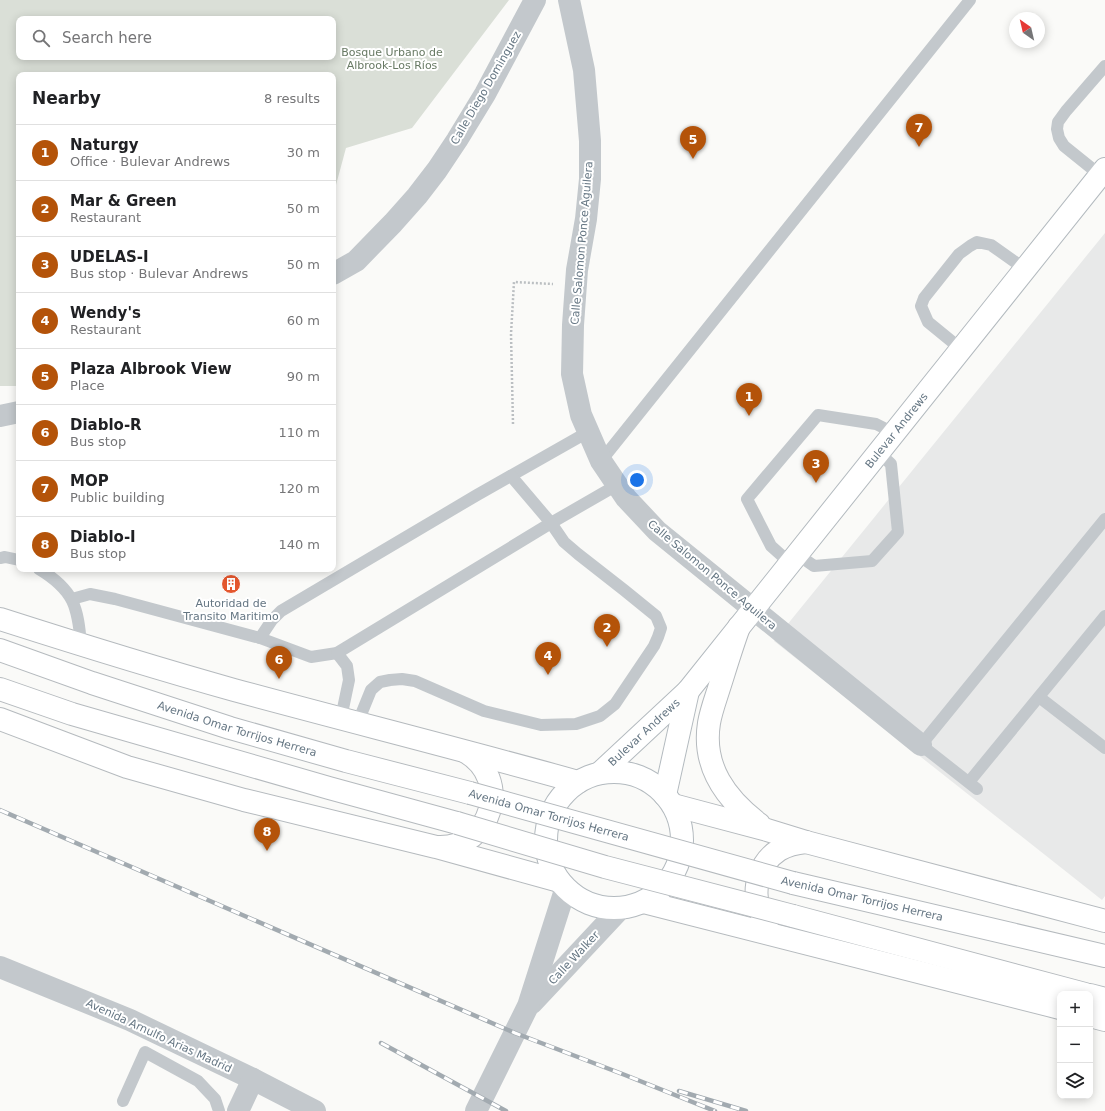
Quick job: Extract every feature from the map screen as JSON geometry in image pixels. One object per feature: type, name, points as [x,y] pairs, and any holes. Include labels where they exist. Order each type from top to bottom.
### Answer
[{"type":"main road","name":"Bulevar Andrews","points":[[600,773],[688,691],[1103,172]]},
{"type":"main road","points":[[0,619],[81,645],[234,690],[463,750],[578,782]]},
{"type":"main road","points":[[738,627],[709,722],[709,753],[719,780],[729,796],[744,812],[767,830]]},
{"type":"main road","name":"Avenida Omar Torrijos Herrera","points":[[0,650],[92,683],[230,728],[353,763],[793,883],[1105,956]]},
{"type":"main road","points":[[0,689],[72,714],[329,788],[457,822],[605,867],[1074,991]]},
{"type":"main road","name":"Bulevar Andrews","points":[[669,800],[688,691]]},
{"type":"main road","points":[[0,719],[127,767],[244,800],[436,847],[562,885]]},
{"type":"main road","points":[[436,847],[456,845],[474,835],[487,819],[490,810],[492,789],[487,775],[479,762],[472,755],[463,750]]},
{"type":"main road","points":[[620,772],[636,775],[652,783],[669,800],[680,822],[683,840],[680,858],[673,875],[666,884],[644,902],[620,909],[594,906],[578,899],[562,885],[549,861],[545,839],[549,816],[561,797],[578,782],[600,773],[620,772]]},
{"type":"main road","points":[[669,800],[806,842],[1105,921]]},
{"type":"main road","points":[[785,937],[770,926],[759,910],[756,891],[757,881],[765,864],[778,850],[796,843],[806,842]]},
{"type":"main road","points":[[644,902],[1057,1007]]},
{"type":"main road","points":[[1093,996],[1105,999]]},
{"type":"main road","points":[[1093,1017],[1105,1020]]},
{"type":"street","name":"Calle Diego Dominguez","points":[[336,272],[356,261],[417,196],[437,170],[485,94],[535,0]]},
{"type":"street","name":"Calle Salomon Ponce Aguilera","points":[[569,0],[584,70],[590,141],[590,179],[586,219],[577,270],[573,325],[572,374],[581,415],[601,461],[626,498],[657,531],[921,745]]},
{"type":"street","points":[[0,416],[16,413]]},
{"type":"street","name":"Calle Walker","points":[[476,1111],[528,1006],[562,885]]},
{"type":"street","name":"Calle Walker","points":[[528,1006],[620,909]]},
{"type":"street","name":"Avenida Arnulfo Arias Madrid","points":[[0,967],[130,1020],[253,1079],[315,1111]]},
{"type":"street","points":[[238,1111],[253,1079]]},
{"type":"lane","points":[[601,461],[970,0]]},
{"type":"lane","points":[[1103,172],[1064,146],[1059,138],[1057,129],[1058,122],[1066,111],[1105,66]]},
{"type":"lane","points":[[961,349],[928,322],[921,306],[924,298],[959,254],[977,242],[991,245],[1025,269]]},
{"type":"lane","points":[[878,452],[892,464],[898,532],[872,561],[814,566],[771,546],[747,499],[818,415],[876,424],[894,433]]},
{"type":"lane","points":[[260,638],[272,620],[281,611],[477,495],[588,432]]},
{"type":"lane","points":[[349,720],[371,690],[380,682],[402,679],[415,681],[484,711],[541,725],[576,724],[600,716],[615,704],[654,646],[660,628],[656,616],[564,542],[551,523],[511,476]]},
{"type":"lane","points":[[72,599],[90,594],[115,599],[260,638],[311,657],[337,653],[551,523],[617,485]]},
{"type":"lane","points":[[1105,519],[921,745],[973,785],[1039,697],[1105,616]]},
{"type":"lane","points":[[0,558],[5,557],[16,559]]},
{"type":"lane","points":[[43,572],[61,585],[72,599],[79,621],[81,645]]},
{"type":"lane","points":[[337,653],[347,666],[349,680],[349,720]]},
{"type":"lane","points":[[1039,697],[1105,748]]},
{"type":"lane","points":[[123,1101],[145,1052],[198,1081],[216,1099],[219,1111]]},
{"type":"path","points":[[513,424],[512,334],[514,282],[553,284]]},
{"type":"shaded area","points":[[1105,233],[1105,896],[1102,900],[774,641]]},
{"type":"green space","name":"Bosque Urbano de Albrook-Los Ríos","points":[[0,0],[509,0],[412,128],[346,148],[336,185],[336,72],[16,72],[16,386],[0,386]]},
{"type":"railway","points":[[0,810],[515,1033],[715,1111]]},
{"type":"railway","points":[[381,1043],[506,1111]]},
{"type":"railway","points":[[679,1091],[746,1111]]},
{"type":"place","name":"MOP","points":[[919,147]]},
{"type":"place","name":"Plaza Albrook View","points":[[693,159]]},
{"type":"place","name":"Naturgy","points":[[749,416]]},
{"type":"place","name":"UDELAS-I","points":[[816,483]]},
{"type":"place","name":"Autoridad de Transito Maritimo","points":[[231,584]]},
{"type":"place","name":"Mar & Green","points":[[607,647]]},
{"type":"place","name":"Wendy's","points":[[548,675]]},
{"type":"place","name":"Diablo-R","points":[[279,679]]},
{"type":"place","name":"Diablo-I","points":[[267,851]]}]
